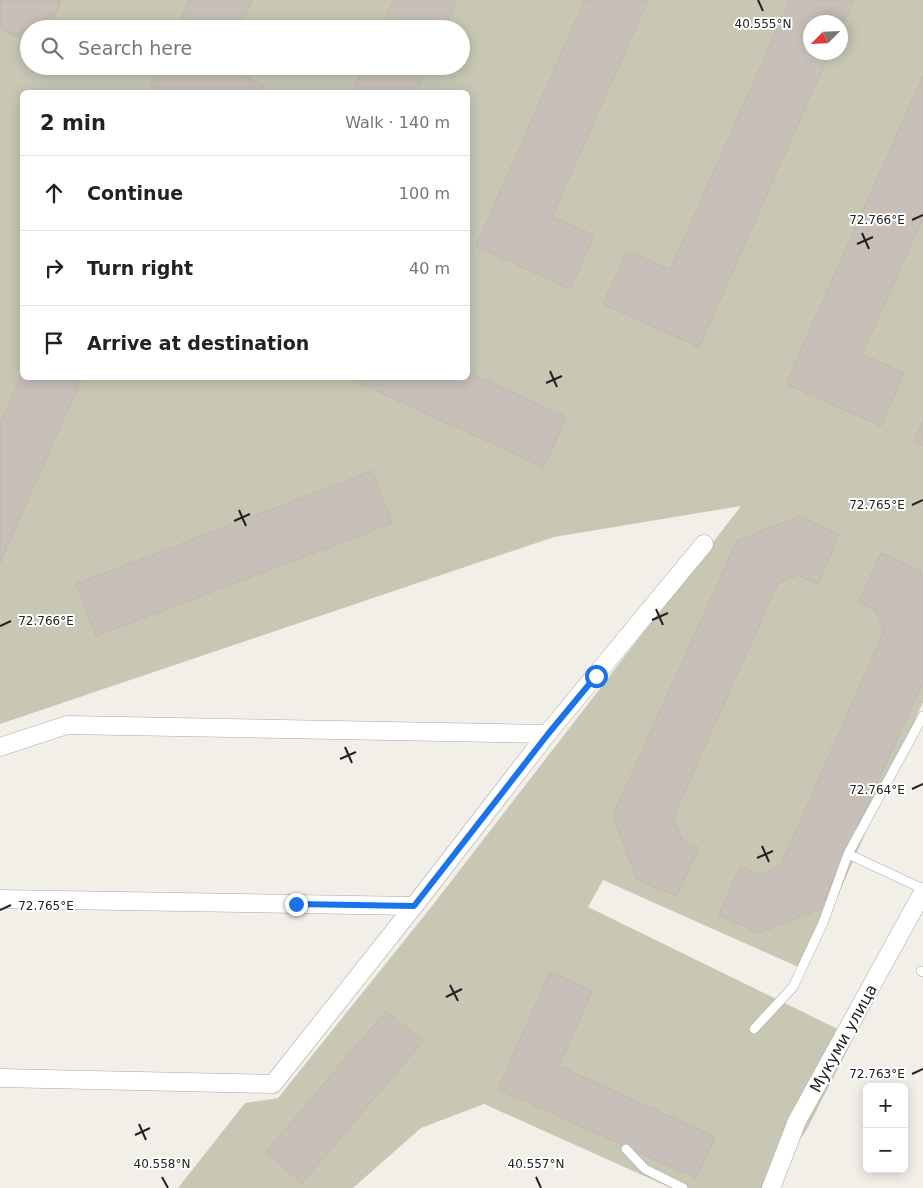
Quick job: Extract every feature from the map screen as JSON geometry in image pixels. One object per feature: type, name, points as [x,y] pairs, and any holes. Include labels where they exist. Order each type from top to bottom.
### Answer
[{"type":"street","points":[[0,1078],[273,1084],[548,734],[704,544]]},
{"type":"street","points":[[0,746],[66,725],[548,734]]},
{"type":"street","name":"Мукуми улица","points":[[771,1188],[797,1121],[923,890]]},
{"type":"street","points":[[0,899],[414,906]]},
{"type":"lane","points":[[754,1029],[793,987],[822,923],[848,854],[923,716]]},
{"type":"lane","points":[[848,854],[923,890]]},
{"type":"lane","points":[[626,1149],[645,1169],[683,1188]]},
{"type":"shaded area","points":[[0,0],[923,0],[923,702],[805,970],[603,880],[588,907],[854,1037],[807,1129],[766,1188],[671,1188],[484,1104],[421,1128],[353,1188],[178,1188],[245,1103],[278,1098],[432,906],[741,506],[554,537],[0,724]]},
{"type":"building","points":[[0,0],[61,0],[53,20],[20,20],[20,38],[0,29]]},
{"type":"building","points":[[0,0],[58,0],[58,10],[42,20],[20,20],[19,33],[14,34],[5,29],[0,21]]},
{"type":"building","points":[[189,0],[252,0],[243,20],[180,20]]},
{"type":"building","points":[[394,0],[457,0],[448,20],[385,20]]},
{"type":"building","points":[[585,0],[648,0],[552,217],[594,235],[570,289],[476,246]]},
{"type":"building","points":[[790,0],[854,0],[847,15],[803,15],[803,60],[826,60],[699,347],[603,304],[627,251],[670,270]]},
{"type":"building","points":[[155,75],[241,75],[264,86],[262,90],[149,90]]},
{"type":"building","points":[[360,75],[424,75],[417,90],[354,90]]},
{"type":"building","points":[[923,76],[923,218],[862,354],[904,373],[881,426],[786,384]]},
{"type":"building","points":[[470,373],[566,417],[544,467],[352,380],[470,380]]},
{"type":"building","points":[[20,378],[20,380],[81,380],[0,563],[0,424]]},
{"type":"building","points":[[923,421],[923,446],[914,442]]},
{"type":"building","points":[[372,471],[392,523],[96,636],[76,584]]},
{"type":"building","points":[[799,516],[839,535],[818,584],[798,575],[778,583],[673,818],[682,839],[699,848],[676,896],[637,879],[613,815],[737,541]]},
{"type":"building","points":[[881,553],[920,571],[923,578],[923,682],[820,909],[759,933],[719,915],[740,866],[760,874],[780,867],[884,631],[875,610],[859,602]]},
{"type":"building","points":[[550,972],[592,991],[559,1066],[715,1137],[696,1178],[498,1089]]},
{"type":"building","points":[[386,1011],[423,1041],[302,1183],[266,1152]]},
{"type":"route","points":[[296,904],[414,906],[548,734],[596,676]]}]
